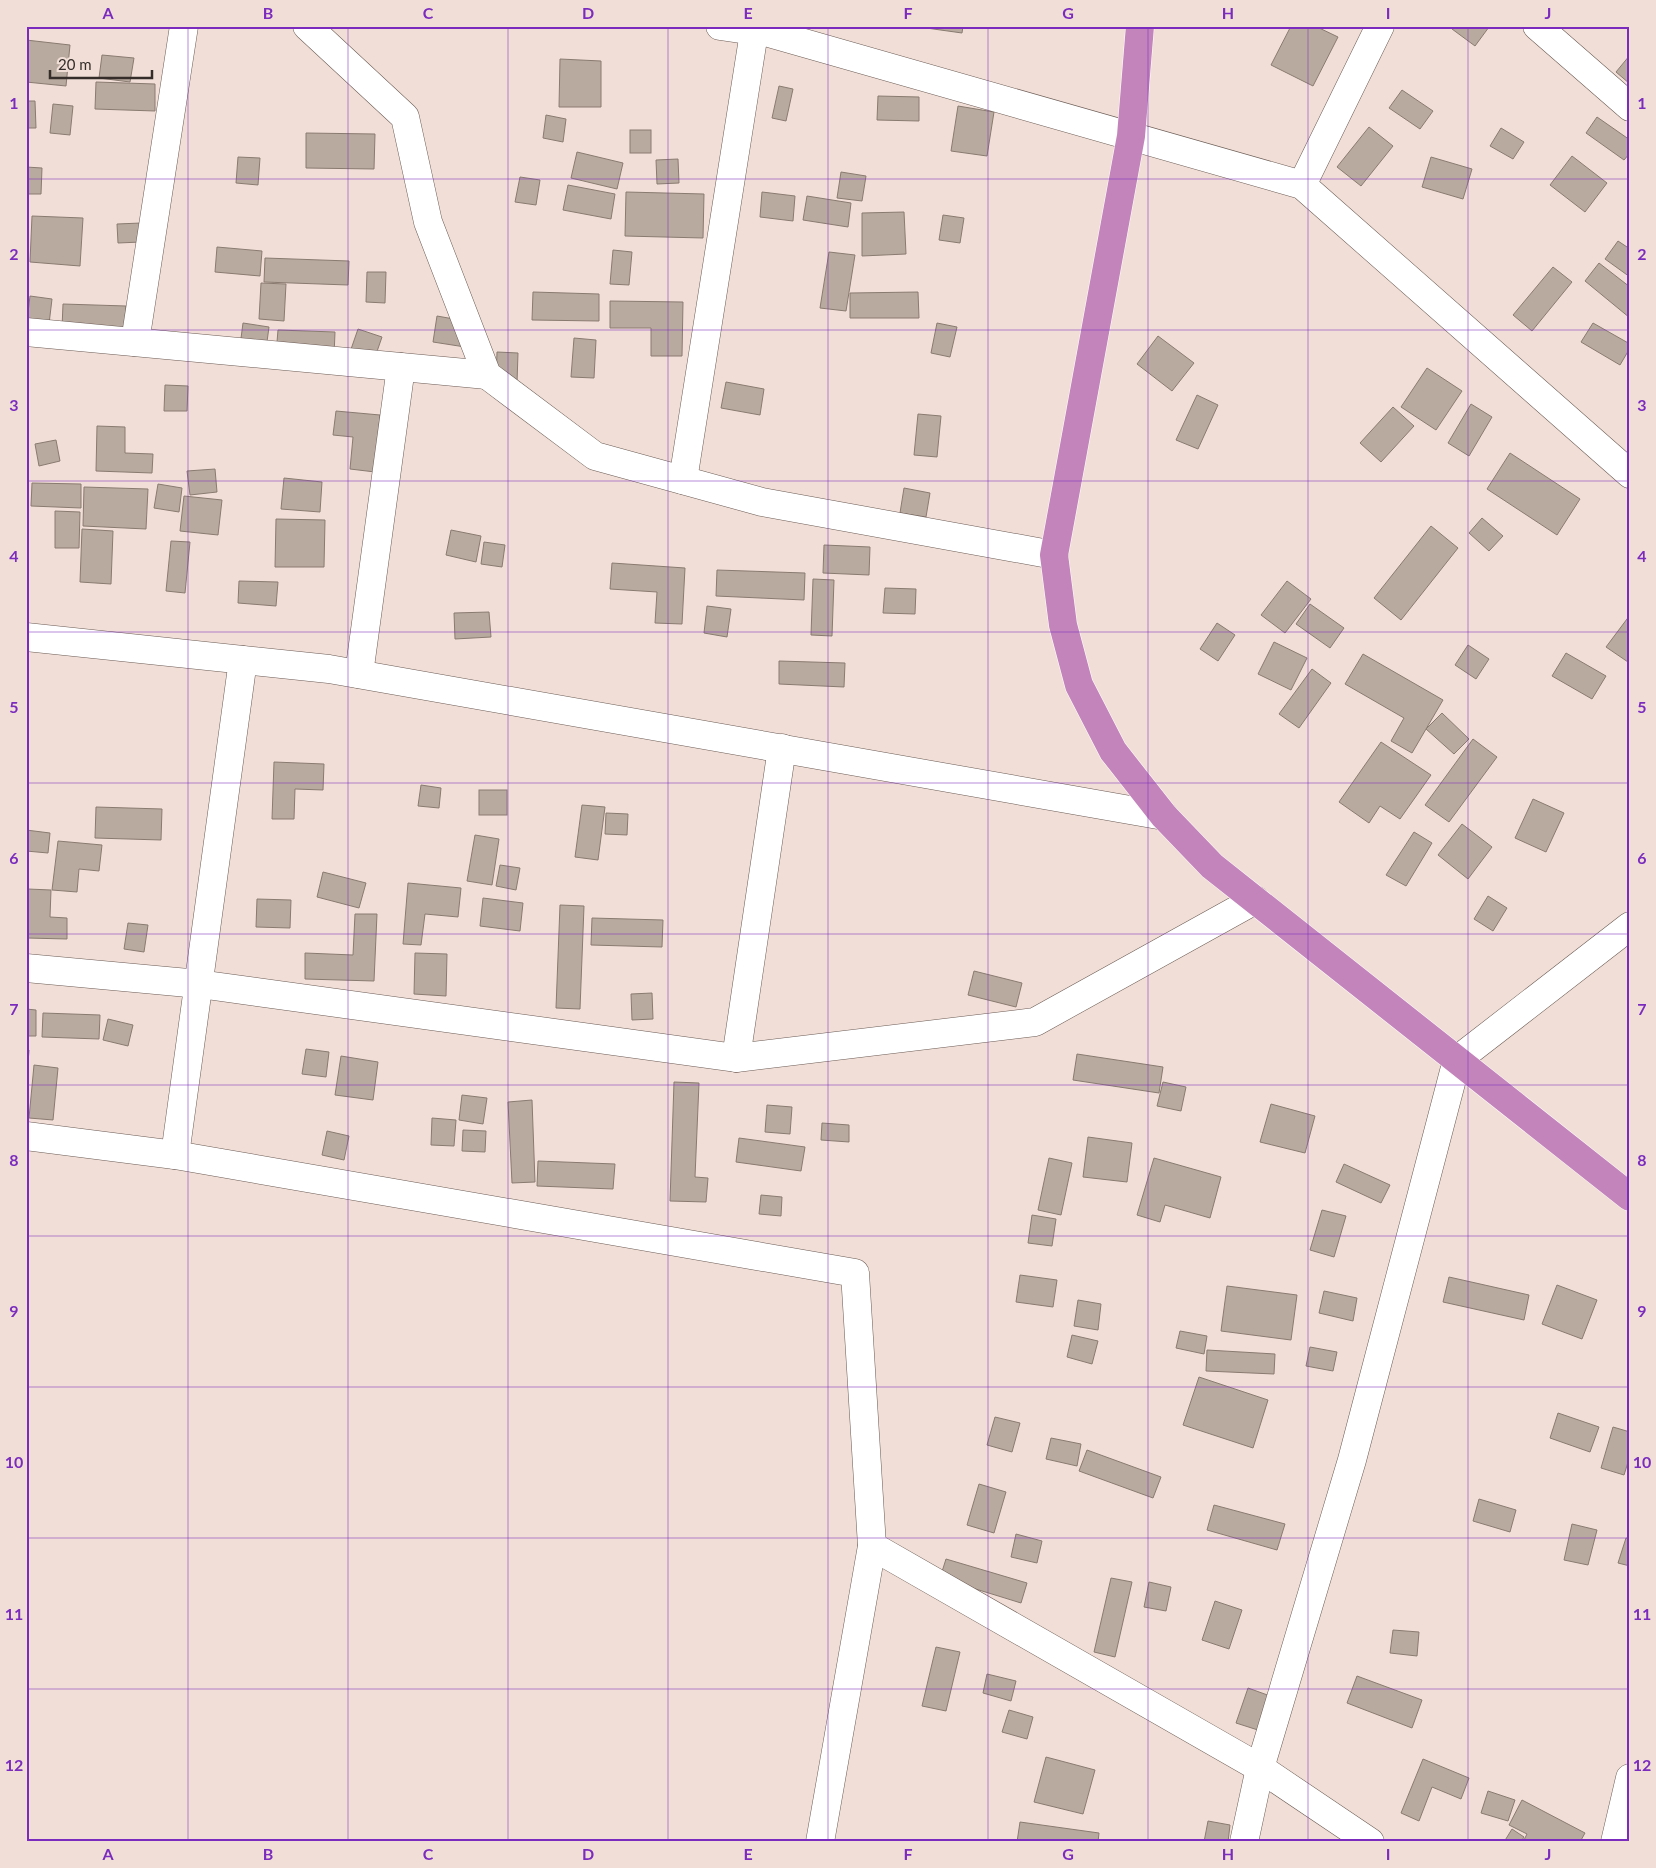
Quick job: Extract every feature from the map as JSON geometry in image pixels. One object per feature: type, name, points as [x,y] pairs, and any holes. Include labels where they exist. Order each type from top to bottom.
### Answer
[{"type":"highway","points":[[1140,26],[1131,136],[1054,555],[1063,625],[1079,685],[1113,751],[1164,816],[1212,866],[1630,1197]]},
{"type":"street","points":[[135,342],[184,26]]},
{"type":"street","points":[[307,26],[405,118],[428,222],[487,375]]},
{"type":"street","points":[[720,26],[755,29],[770,33],[1302,184],[1630,474]]},
{"type":"street","points":[[1302,184],[1380,26]]},
{"type":"street","points":[[1537,26],[1630,108]]},
{"type":"street","points":[[683,480],[755,29]]},
{"type":"street","points":[[26,332],[487,375],[595,456],[762,502],[1054,555]]},
{"type":"street","points":[[360,674],[401,367]]},
{"type":"street","points":[[26,637],[329,669],[1164,816]]},
{"type":"street","points":[[175,1155],[243,660]]},
{"type":"street","points":[[736,1058],[782,748]]},
{"type":"street","points":[[26,968],[199,984],[736,1058],[1034,1022],[1255,900]]},
{"type":"street","points":[[1244,1842],[1260,1768],[1352,1460],[1457,1060],[1630,926]]},
{"type":"street","points":[[26,1136],[175,1155],[855,1273],[872,1546],[820,1842]]},
{"type":"street","points":[[872,1546],[1260,1768],[1370,1842]]},
{"type":"street","points":[[1615,1842],[1630,1778]]},
{"type":"building","points":[[912,26],[963,26],[962,33]]},
{"type":"building","points":[[1291,26],[1315,26],[1338,37],[1313,86],[1271,65]]},
{"type":"building","points":[[1454,26],[1489,27],[1475,46],[1452,29]]},
{"type":"building","points":[[26,40],[70,45],[66,86],[26,82]]},
{"type":"building","points":[[102,55],[134,58],[130,82],[99,78]]},
{"type":"building","points":[[1630,55],[1630,84],[1616,72]]},
{"type":"building","points":[[560,59],[601,61],[601,107],[559,107]]},
{"type":"building","points":[[96,82],[155,84],[155,111],[95,109]]},
{"type":"building","points":[[779,86],[793,89],[786,121],[772,118]]},
{"type":"building","points":[[1402,90],[1433,111],[1420,129],[1389,108]]},
{"type":"building","points":[[878,96],[919,97],[919,121],[877,120]]},
{"type":"building","points":[[26,101],[35,101],[36,128],[26,128]]},
{"type":"building","points":[[53,104],[73,106],[70,135],[50,133]]},
{"type":"building","points":[[958,106],[994,112],[987,156],[951,151]]},
{"type":"building","points":[[546,115],[566,119],[563,142],[543,138]]},
{"type":"building","points":[[1597,117],[1630,140],[1630,153],[1624,160],[1586,133]]},
{"type":"building","points":[[1369,127],[1393,146],[1361,186],[1337,167]]},
{"type":"building","points":[[1501,128],[1524,142],[1513,159],[1490,146]]},
{"type":"building","points":[[630,130],[651,130],[651,153],[630,153]]},
{"type":"building","points":[[306,133],[375,134],[374,169],[306,168]]},
{"type":"building","points":[[577,152],[623,163],[617,189],[571,178]]},
{"type":"building","points":[[1572,156],[1607,183],[1585,212],[1550,185]]},
{"type":"building","points":[[238,157],[260,158],[258,185],[236,183]]},
{"type":"building","points":[[1431,157],[1472,169],[1463,199],[1422,187]]},
{"type":"building","points":[[678,159],[679,183],[657,184],[656,160]]},
{"type":"building","points":[[26,167],[42,168],[41,194],[26,194]]},
{"type":"building","points":[[841,172],[866,176],[862,201],[837,198]]},
{"type":"building","points":[[520,177],[540,180],[536,205],[515,202]]},
{"type":"building","points":[[568,185],[615,194],[611,219],[563,210]]},
{"type":"building","points":[[626,192],[704,194],[703,238],[625,236]]},
{"type":"building","points":[[762,192],[795,196],[793,221],[760,217]]},
{"type":"building","points":[[807,196],[851,203],[848,227],[803,220]]},
{"type":"building","points":[[904,212],[906,254],[862,256],[862,213]]},
{"type":"building","points":[[943,215],[964,218],[960,243],[939,240]]},
{"type":"building","points":[[32,216],[83,218],[80,266],[30,262]]},
{"type":"building","points":[[141,223],[141,242],[118,243],[117,224]]},
{"type":"building","points":[[1618,241],[1630,249],[1630,277],[1605,259]]},
{"type":"building","points":[[217,247],[262,251],[260,276],[215,272]]},
{"type":"building","points":[[613,250],[632,252],[629,285],[610,284]]},
{"type":"building","points":[[829,252],[855,255],[846,311],[820,308]]},
{"type":"building","points":[[265,258],[349,261],[348,285],[264,282]]},
{"type":"building","points":[[1599,263],[1630,287],[1630,318],[1585,281]]},
{"type":"building","points":[[1553,267],[1572,282],[1532,331],[1513,315]]},
{"type":"building","points":[[367,272],[386,272],[385,303],[366,302]]},
{"type":"building","points":[[261,283],[286,284],[284,321],[259,319]]},
{"type":"building","points":[[533,292],[599,294],[599,321],[532,320]]},
{"type":"building","points":[[918,292],[919,318],[850,318],[850,293]]},
{"type":"building","points":[[30,296],[52,299],[49,324],[27,321]]},
{"type":"building","points":[[610,301],[683,302],[682,356],[651,356],[651,328],[610,328]]},
{"type":"building","points":[[63,304],[126,306],[125,330],[62,328]]},
{"type":"building","points":[[437,316],[482,324],[478,349],[433,342]]},
{"type":"building","points":[[243,323],[269,327],[266,349],[240,346]]},
{"type":"building","points":[[937,323],[957,327],[950,357],[931,353]]},
{"type":"building","points":[[1593,323],[1630,344],[1630,348],[1620,365],[1581,342]]},
{"type":"building","points":[[358,329],[382,337],[373,363],[349,355]]},
{"type":"building","points":[[278,330],[335,332],[334,356],[276,354]]},
{"type":"building","points":[[1158,336],[1194,363],[1172,391],[1137,364]]},
{"type":"building","points":[[574,338],[596,340],[594,378],[571,377]]},
{"type":"building","points":[[497,352],[518,353],[517,383],[496,382]]},
{"type":"building","points":[[1427,368],[1462,391],[1436,430],[1401,407]]},
{"type":"building","points":[[726,382],[764,389],[760,415],[721,408]]},
{"type":"building","points":[[165,385],[188,386],[187,411],[164,411]]},
{"type":"building","points":[[1197,395],[1218,405],[1198,449],[1176,440]]},
{"type":"building","points":[[1471,404],[1492,417],[1469,456],[1448,443]]},
{"type":"building","points":[[1393,407],[1414,426],[1381,462],[1360,443]]},
{"type":"building","points":[[336,411],[380,415],[375,472],[350,469],[353,437],[333,435]]},
{"type":"building","points":[[918,414],[941,416],[937,457],[914,455]]},
{"type":"building","points":[[97,426],[125,427],[125,453],[153,454],[152,473],[96,471]]},
{"type":"building","points":[[56,440],[60,461],[39,466],[35,444]]},
{"type":"building","points":[[1510,453],[1580,499],[1557,535],[1487,489]]},
{"type":"building","points":[[215,469],[217,492],[190,495],[187,471]]},
{"type":"building","points":[[284,478],[322,482],[320,512],[281,509]]},
{"type":"building","points":[[32,483],[81,484],[81,508],[31,506]]},
{"type":"building","points":[[158,484],[182,488],[179,512],[154,508]]},
{"type":"building","points":[[84,487],[148,489],[146,529],[83,526]]},
{"type":"building","points":[[904,488],[930,493],[926,517],[900,513]]},
{"type":"building","points":[[184,496],[222,500],[218,535],[180,531]]},
{"type":"building","points":[[55,511],[80,512],[79,548],[55,548]]},
{"type":"building","points":[[1482,518],[1503,536],[1489,551],[1469,533]]},
{"type":"building","points":[[276,519],[325,520],[324,567],[275,567]]},
{"type":"building","points":[[1431,526],[1458,548],[1401,620],[1374,598]]},
{"type":"building","points":[[82,529],[113,531],[111,584],[80,582]]},
{"type":"building","points":[[451,530],[481,536],[476,562],[446,555]]},
{"type":"building","points":[[171,541],[190,542],[185,593],[166,591]]},
{"type":"building","points":[[484,542],[505,545],[502,567],[481,564]]},
{"type":"building","points":[[824,545],[870,547],[869,575],[823,573]]},
{"type":"building","points":[[612,563],[685,568],[682,624],[655,623],[657,592],[610,589]]},
{"type":"building","points":[[717,570],[805,573],[804,600],[716,596]]},
{"type":"building","points":[[813,579],[834,580],[832,636],[811,635]]},
{"type":"building","points":[[239,581],[278,582],[276,606],[238,603]]},
{"type":"building","points":[[1287,581],[1311,599],[1285,633],[1261,615]]},
{"type":"building","points":[[885,588],[916,589],[915,614],[883,613]]},
{"type":"building","points":[[1310,604],[1344,628],[1330,648],[1296,624]]},
{"type":"building","points":[[707,606],[731,609],[727,637],[704,633]]},
{"type":"building","points":[[489,612],[491,637],[455,639],[454,613]]},
{"type":"building","points":[[1630,615],[1630,660],[1628,662],[1606,647]]},
{"type":"building","points":[[1217,623],[1235,635],[1218,661],[1200,649]]},
{"type":"building","points":[[1274,642],[1307,658],[1291,690],[1258,674]]},
{"type":"building","points":[[1468,645],[1489,659],[1476,679],[1455,665]]},
{"type":"building","points":[[1566,653],[1606,676],[1592,699],[1552,676]]},
{"type":"building","points":[[1363,654],[1443,700],[1412,753],[1391,741],[1404,718],[1345,684]]},
{"type":"building","points":[[779,661],[845,663],[844,687],[779,684]]},
{"type":"building","points":[[1312,669],[1331,683],[1299,728],[1279,714]]},
{"type":"building","points":[[1442,713],[1469,739],[1454,754],[1426,729]]},
{"type":"building","points":[[1473,739],[1497,757],[1449,822],[1425,805]]},
{"type":"building","points":[[1381,742],[1431,775],[1400,819],[1380,806],[1369,823],[1339,802]]},
{"type":"building","points":[[274,762],[324,764],[323,790],[295,789],[294,819],[272,819]]},
{"type":"building","points":[[421,785],[441,788],[439,808],[418,806]]},
{"type":"building","points":[[479,790],[507,790],[507,815],[479,815]]},
{"type":"building","points":[[1533,799],[1564,813],[1546,852],[1515,838]]},
{"type":"building","points":[[582,805],[605,807],[598,860],[575,857]]},
{"type":"building","points":[[96,807],[162,809],[161,840],[95,838]]},
{"type":"building","points":[[606,813],[628,814],[627,835],[605,834]]},
{"type":"building","points":[[1462,824],[1492,847],[1468,879],[1438,855]]},
{"type":"building","points":[[26,830],[50,833],[48,853],[26,851]]},
{"type":"building","points":[[1414,832],[1432,843],[1406,886],[1386,875]]},
{"type":"building","points":[[475,835],[499,839],[492,885],[467,881]]},
{"type":"building","points":[[58,841],[102,845],[99,871],[79,869],[77,892],[52,890]]},
{"type":"building","points":[[500,865],[520,868],[516,890],[496,886]]},
{"type":"building","points":[[323,872],[366,883],[359,908],[317,897]]},
{"type":"building","points":[[408,883],[461,888],[458,917],[425,914],[421,945],[403,944]]},
{"type":"building","points":[[28,889],[51,890],[50,917],[67,918],[67,939],[27,938]]},
{"type":"building","points":[[1488,896],[1507,908],[1493,931],[1474,919]]},
{"type":"building","points":[[483,898],[523,903],[520,931],[480,926]]},
{"type":"building","points":[[257,899],[291,900],[290,928],[256,927]]},
{"type":"building","points":[[560,905],[584,906],[580,1009],[556,1008]]},
{"type":"building","points":[[355,914],[377,914],[374,981],[305,979],[305,953],[353,955]]},
{"type":"building","points":[[592,918],[663,920],[662,947],[591,945]]},
{"type":"building","points":[[128,923],[148,925],[144,952],[124,949]]},
{"type":"building","points":[[415,953],[447,954],[446,996],[414,994]]},
{"type":"building","points":[[974,971],[1022,983],[1016,1007],[968,995]]},
{"type":"building","points":[[652,993],[653,1019],[632,1020],[631,994]]},
{"type":"building","points":[[26,1009],[36,1010],[36,1036],[26,1036]]},
{"type":"building","points":[[43,1013],[100,1015],[99,1039],[42,1037]]},
{"type":"building","points":[[108,1019],[133,1025],[128,1046],[103,1040]]},
{"type":"building","points":[[306,1049],[329,1052],[326,1077],[302,1074]]},
{"type":"building","points":[[26,1050],[29,1050],[26,1090]]},
{"type":"building","points":[[1077,1054],[1163,1067],[1159,1093],[1073,1080]]},
{"type":"building","points":[[341,1056],[378,1062],[373,1100],[335,1095]]},
{"type":"building","points":[[34,1065],[58,1068],[53,1120],[29,1118]]},
{"type":"building","points":[[674,1082],[699,1083],[695,1177],[708,1178],[706,1202],[670,1201]]},
{"type":"building","points":[[1163,1082],[1186,1087],[1181,1111],[1157,1106]]},
{"type":"building","points":[[462,1095],[487,1098],[483,1124],[459,1120]]},
{"type":"building","points":[[532,1100],[535,1182],[512,1183],[508,1102]]},
{"type":"building","points":[[1271,1104],[1315,1116],[1305,1153],[1260,1142]]},
{"type":"building","points":[[767,1105],[792,1107],[790,1134],[765,1132]]},
{"type":"building","points":[[432,1118],[456,1120],[454,1146],[431,1145]]},
{"type":"building","points":[[822,1123],[849,1125],[849,1142],[821,1140]]},
{"type":"building","points":[[463,1130],[486,1131],[485,1152],[462,1151]]},
{"type":"building","points":[[327,1131],[349,1136],[344,1160],[322,1155]]},
{"type":"building","points":[[1088,1137],[1132,1143],[1127,1182],[1083,1177]]},
{"type":"building","points":[[739,1138],[805,1147],[801,1171],[736,1162]]},
{"type":"building","points":[[1049,1158],[1072,1163],[1061,1215],[1038,1210]]},
{"type":"building","points":[[1154,1158],[1221,1177],[1210,1218],[1165,1205],[1160,1222],[1137,1215]]},
{"type":"building","points":[[538,1161],[615,1164],[613,1189],[537,1186]]},
{"type":"building","points":[[1344,1164],[1390,1185],[1381,1203],[1336,1182]]},
{"type":"building","points":[[761,1195],[782,1197],[781,1216],[759,1214]]},
{"type":"building","points":[[1322,1210],[1346,1216],[1334,1257],[1310,1250]]},
{"type":"building","points":[[1032,1215],[1056,1219],[1052,1246],[1028,1243]]},
{"type":"building","points":[[1020,1275],[1057,1280],[1053,1307],[1016,1302]]},
{"type":"building","points":[[1449,1277],[1529,1295],[1524,1320],[1443,1302]]},
{"type":"building","points":[[1557,1285],[1597,1300],[1582,1339],[1542,1324]]},
{"type":"building","points":[[1227,1286],[1297,1295],[1291,1340],[1221,1331]]},
{"type":"building","points":[[1324,1291],[1357,1298],[1353,1321],[1319,1313]]},
{"type":"building","points":[[1078,1300],[1101,1304],[1098,1330],[1074,1326]]},
{"type":"building","points":[[1180,1331],[1207,1336],[1204,1354],[1176,1348]]},
{"type":"building","points":[[1072,1335],[1098,1341],[1092,1364],[1067,1357]]},
{"type":"building","points":[[1310,1347],[1337,1352],[1333,1371],[1306,1366]]},
{"type":"building","points":[[1207,1350],[1275,1354],[1274,1374],[1206,1371]]},
{"type":"building","points":[[1199,1377],[1268,1400],[1253,1448],[1183,1425]]},
{"type":"building","points":[[1558,1413],[1599,1427],[1590,1452],[1550,1438]]},
{"type":"building","points":[[995,1417],[1020,1423],[1012,1452],[987,1445]]},
{"type":"building","points":[[1613,1427],[1630,1432],[1630,1456],[1624,1475],[1601,1468]]},
{"type":"building","points":[[1051,1438],[1081,1444],[1077,1466],[1046,1459]]},
{"type":"building","points":[[1087,1450],[1161,1477],[1153,1498],[1079,1471]]},
{"type":"building","points":[[979,1484],[1006,1492],[994,1533],[967,1525]]},
{"type":"building","points":[[1479,1499],[1516,1510],[1510,1532],[1473,1521]]},
{"type":"building","points":[[1214,1505],[1285,1524],[1277,1550],[1207,1530]]},
{"type":"building","points":[[1572,1524],[1597,1530],[1588,1565],[1564,1560]]},
{"type":"building","points":[[1016,1534],[1042,1541],[1037,1563],[1011,1557]]},
{"type":"building","points":[[1626,1538],[1630,1539],[1630,1566],[1618,1563]]},
{"type":"building","points":[[946,1559],[1027,1583],[1021,1603],[940,1578]]},
{"type":"building","points":[[1111,1578],[1132,1582],[1115,1657],[1094,1652]]},
{"type":"building","points":[[1149,1582],[1171,1587],[1166,1611],[1144,1607]]},
{"type":"building","points":[[1215,1601],[1242,1610],[1229,1649],[1202,1640]]},
{"type":"building","points":[[1393,1630],[1419,1632],[1417,1656],[1390,1653]]},
{"type":"building","points":[[936,1647],[960,1652],[946,1711],[922,1706]]},
{"type":"building","points":[[987,1674],[1016,1681],[1011,1701],[983,1693]]},
{"type":"building","points":[[1357,1676],[1422,1700],[1412,1728],[1347,1703]]},
{"type":"building","points":[[1248,1688],[1273,1697],[1261,1731],[1236,1723]]},
{"type":"building","points":[[1009,1710],[1033,1717],[1027,1739],[1002,1732]]},
{"type":"building","points":[[1046,1757],[1095,1770],[1083,1814],[1034,1802]]},
{"type":"building","points":[[1423,1759],[1469,1778],[1461,1799],[1432,1787],[1419,1821],[1401,1813]]},
{"type":"building","points":[[1488,1791],[1515,1800],[1508,1821],[1481,1813]]},
{"type":"building","points":[[1522,1800],[1585,1833],[1580,1842],[1523,1842],[1527,1834],[1509,1825]]},
{"type":"building","points":[[1208,1821],[1230,1825],[1228,1842],[1204,1842]]},
{"type":"building","points":[[1020,1822],[1099,1833],[1098,1842],[1017,1842]]},
{"type":"building","points":[[1512,1829],[1524,1837],[1521,1842],[1504,1842]]}]
